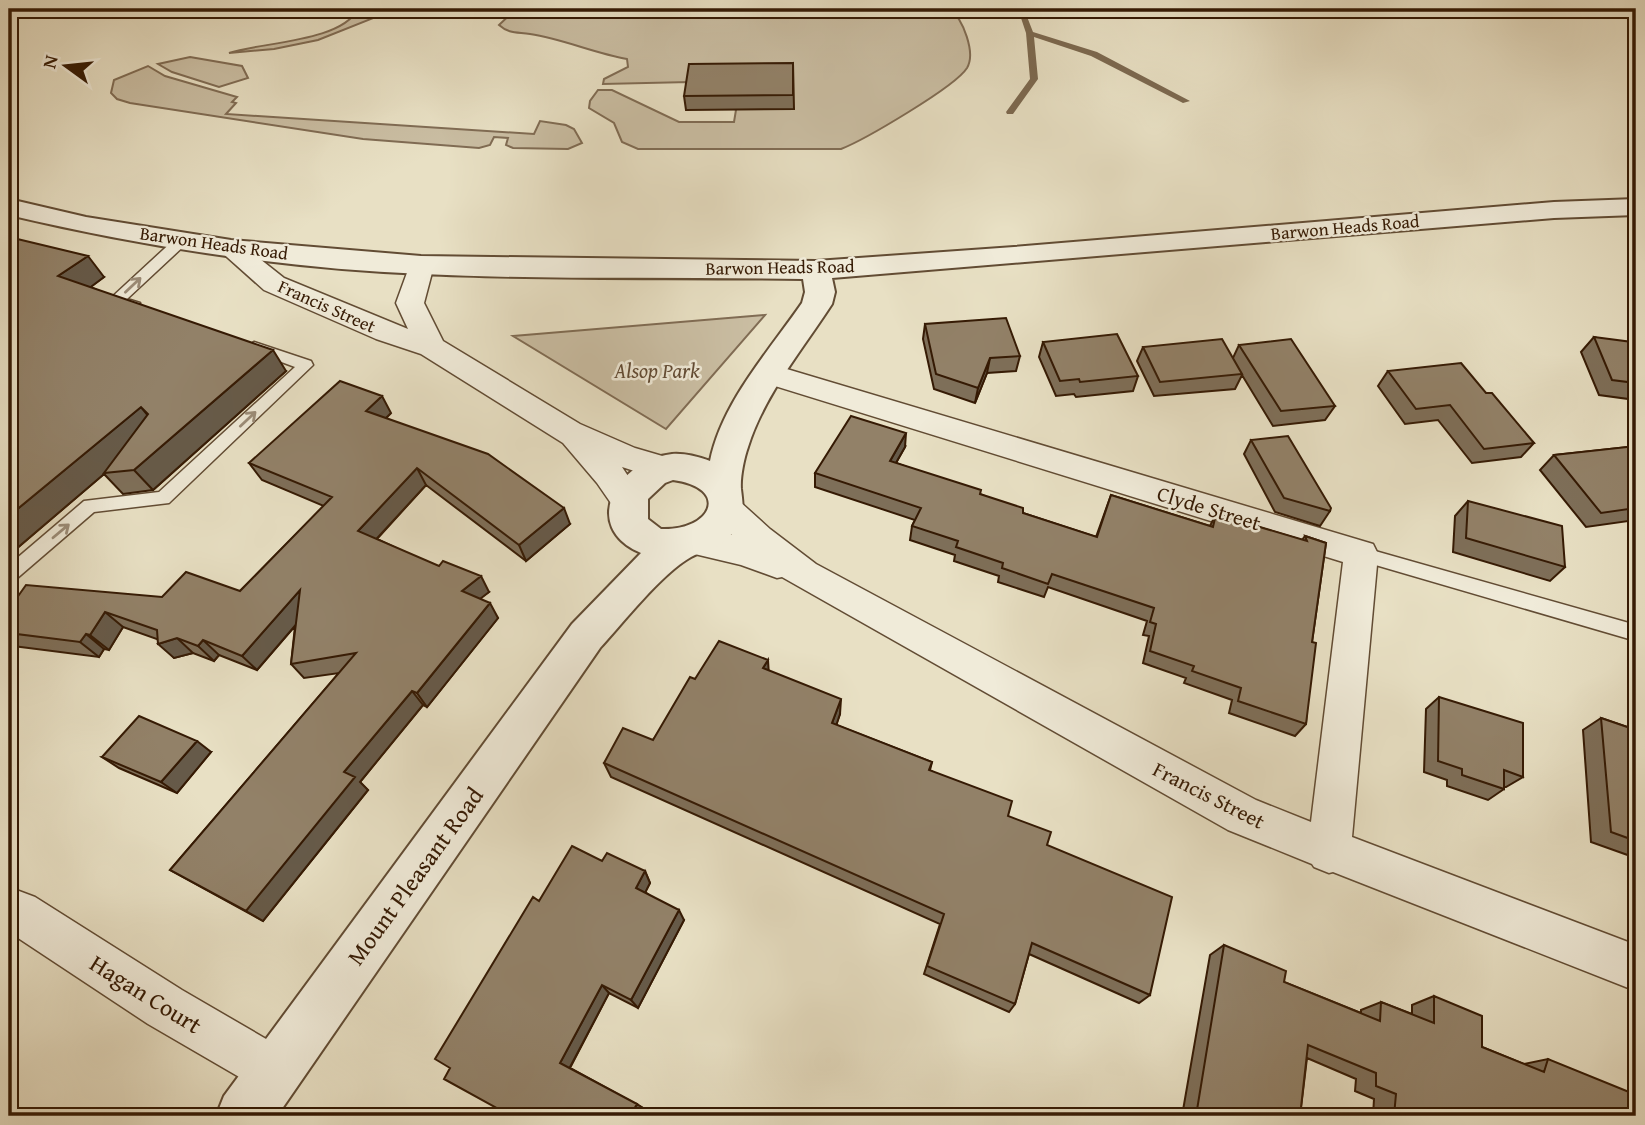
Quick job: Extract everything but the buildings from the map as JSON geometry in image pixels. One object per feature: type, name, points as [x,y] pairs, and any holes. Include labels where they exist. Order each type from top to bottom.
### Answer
[{"type":"street","name":"Barwon Heads Road","points":[[1554,210],[1636,194]]},
{"type":"street","name":"Barwon Heads Road","points":[[9,207],[86,225],[231,249],[421,265],[816,270],[1554,210],[1636,207]]},
{"type":"street","name":"Francis Street","points":[[231,249],[274,284],[386,332],[432,346],[569,432],[624,456],[669,468]]},
{"type":"street","points":[[421,265],[410,303],[432,346]]},
{"type":"street","points":[[724,498],[730,447],[747,408],[817,304],[820,292],[816,270]]},
{"type":"street","name":"Clyde Street","points":[[770,374],[1361,554]]},
{"type":"street","points":[[687,543],[648,541],[637,533],[628,512],[644,478],[669,468],[709,444],[747,408]]},
{"type":"street","name":"Francis Street","points":[[569,432],[609,474],[628,512]]},
{"type":"street","points":[[669,468],[704,471],[724,498]]},
{"type":"street","name":"Francis Street","points":[[724,498],[758,539],[804,574],[1243,817],[1636,968]]},
{"type":"street","name":"Mount Pleasant Road","points":[[244,1116],[586,636],[642,575],[719,524],[724,498]]},
{"type":"street","name":"Mount Pleasant Road","points":[[586,636],[620,565],[628,512]]},
{"type":"street","name":"Francis Street","points":[[687,543],[745,552],[804,574]]},
{"type":"street","points":[[1329,852],[1361,554]]},
{"type":"street","name":"Hagan Court","points":[[19,913],[165,1007],[275,1072]]},
{"type":"lane","points":[[155,313],[117,300],[181,240]]},
{"type":"lane","points":[[9,575],[90,506],[163,498],[306,365],[243,343]]},
{"type":"lane","points":[[1361,554],[1636,633]]},
{"type":"green space","points":[[358,9],[388,9],[381,15],[318,40],[274,49],[229,53],[318,35],[349,20]]},
{"type":"green space","points":[[516,9],[950,9],[967,37],[970,54],[967,68],[959,77],[928,100],[841,149],[638,149],[622,142],[614,123],[589,108],[590,101],[598,90],[612,90],[679,122],[734,122],[736,110],[690,82],[603,84],[604,79],[628,67],[627,59],[542,36],[510,31],[499,25]]},
{"type":"green space","points":[[190,57],[242,66],[248,78],[219,87],[172,72],[158,64]]},
{"type":"green space","points":[[148,66],[165,76],[237,97],[232,102],[236,103],[226,114],[534,134],[540,121],[574,129],[582,143],[568,149],[513,148],[506,145],[508,138],[494,137],[490,145],[479,148],[363,139],[130,103],[117,99],[111,93],[114,80]]},
{"type":"green space","name":"Alsop Park","points":[[765,315],[666,429],[513,336]]},
{"type":"waterway","points":[[1021,9],[1030,33]]},
{"type":"waterway","points":[[1010,112],[1034,79],[1030,33]]},
{"type":"waterway","points":[[1030,33],[1094,54],[1186,101]]}]
